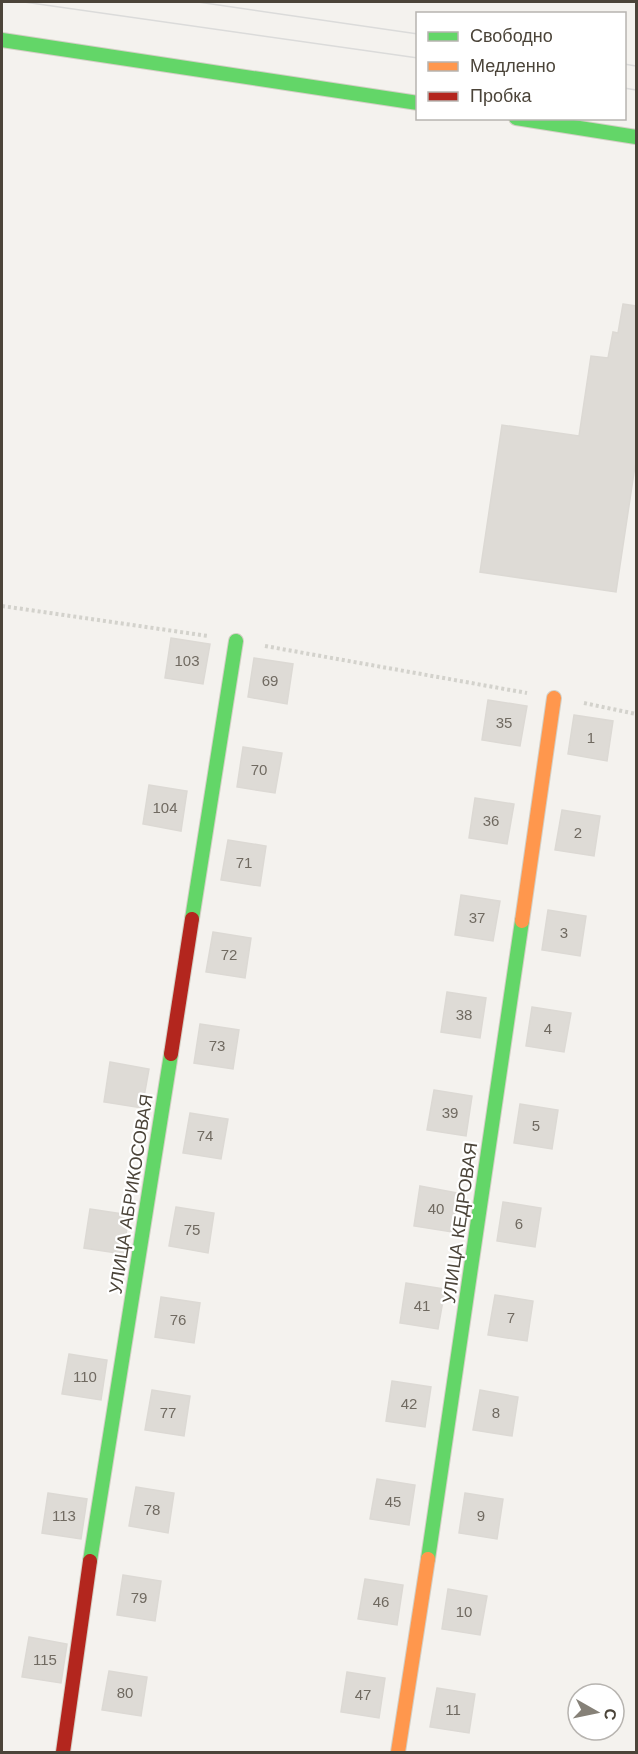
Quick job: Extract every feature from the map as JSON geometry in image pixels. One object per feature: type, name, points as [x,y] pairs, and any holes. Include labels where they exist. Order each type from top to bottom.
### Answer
[{"type":"street","points":[[2,40],[416,103]]},
{"type":"street","points":[[529,120],[636,137]]},
{"type":"street","name":"УЛИЦА АБРИКОСОВАЯ","points":[[63,1752],[85,1596],[236,641]]},
{"type":"street","name":"УЛИЦА КЕДРОВАЯ","points":[[398,1752],[461,1342],[554,698]]},
{"type":"path","points":[[2,606],[236,641],[636,714]]},
{"type":"building","points":[[623,304],[636,306],[636,466],[616,592],[480,572],[502,425],[579,436],[591,356],[608,358],[613,332],[618,333]]},
{"type":"building","points":[[171,638],[210,644],[203,684],[165,678]]},
{"type":"building","points":[[254,658],[293,664],[287,704],[248,697]]},
{"type":"building","points":[[488,700],[527,706],[520,746],[482,740]]},
{"type":"building","points":[[574,715],[613,721],[607,761],[568,754]]},
{"type":"building","points":[[243,747],[282,753],[275,793],[237,787]]},
{"type":"building","points":[[149,785],[187,791],[181,831],[143,824]]},
{"type":"building","points":[[475,798],[514,804],[507,844],[469,838]]},
{"type":"building","points":[[562,810],[600,816],[594,856],[555,850]]},
{"type":"building","points":[[228,840],[266,846],[260,886],[221,880]]},
{"type":"building","points":[[461,895],[500,901],[493,941],[455,935]]},
{"type":"building","points":[[548,910],[586,916],[580,956],[542,950]]},
{"type":"building","points":[[213,932],[251,938],[245,978],[206,972]]},
{"type":"building","points":[[447,992],[486,998],[480,1038],[441,1032]]},
{"type":"building","points":[[532,1007],[571,1013],[564,1052],[526,1046]]},
{"type":"building","points":[[200,1024],[239,1030],[233,1069],[194,1063]]},
{"type":"building","points":[[110,1062],[149,1069],[142,1108],[104,1102]]},
{"type":"building","points":[[434,1090],[472,1096],[466,1136],[427,1130]]},
{"type":"building","points":[[520,1104],[558,1110],[552,1149],[514,1143]]},
{"type":"building","points":[[190,1113],[228,1119],[221,1159],[183,1153]]},
{"type":"building","points":[[420,1186],[458,1193],[452,1232],[414,1226]]},
{"type":"building","points":[[503,1202],[541,1208],[535,1247],[497,1241]]},
{"type":"building","points":[[176,1207],[214,1213],[208,1253],[169,1246]]},
{"type":"building","points":[[90,1209],[129,1215],[123,1254],[84,1248]]},
{"type":"building","points":[[406,1283],[445,1289],[438,1329],[400,1323]]},
{"type":"building","points":[[495,1295],[533,1301],[527,1341],[488,1335]]},
{"type":"building","points":[[161,1297],[200,1303],[194,1343],[155,1337]]},
{"type":"building","points":[[69,1354],[107,1360],[101,1400],[62,1394]]},
{"type":"building","points":[[392,1381],[431,1387],[425,1427],[386,1421]]},
{"type":"building","points":[[152,1390],[190,1396],[184,1436],[145,1430]]},
{"type":"building","points":[[480,1390],[518,1397],[512,1436],[473,1430]]},
{"type":"building","points":[[377,1479],[415,1485],[409,1525],[370,1519]]},
{"type":"building","points":[[136,1487],[174,1493],[168,1533],[129,1526]]},
{"type":"building","points":[[48,1493],[87,1499],[81,1539],[42,1533]]},
{"type":"building","points":[[465,1493],[503,1499],[497,1539],[459,1533]]},
{"type":"building","points":[[123,1575],[161,1581],[155,1621],[117,1615]]},
{"type":"building","points":[[365,1579],[403,1585],[397,1625],[358,1619]]},
{"type":"building","points":[[448,1589],[487,1596],[480,1635],[442,1629]]},
{"type":"building","points":[[29,1637],[67,1644],[61,1683],[22,1677]]},
{"type":"building","points":[[109,1671],[147,1677],[141,1716],[102,1710]]},
{"type":"building","points":[[347,1672],[385,1678],[379,1718],[341,1712]]},
{"type":"building","points":[[437,1688],[475,1694],[469,1733],[430,1727]]},
{"type":"tram line","points":[[24,2],[416,58]]},
{"type":"tram line","points":[[198,2],[416,34]]},
{"type":"tram line","points":[[626,64],[636,66]]},
{"type":"tram line","points":[[626,88],[636,90]]},
{"type":"traffic: fast","points":[[2,40],[416,103]]},
{"type":"traffic: fast","points":[[529,120],[636,137]]},
{"type":"traffic: fast","points":[[192,919],[236,641]]},
{"type":"traffic: fast","points":[[428,1559],[522,921]]},
{"type":"traffic: fast","points":[[90,1561],[171,1054]]},
{"type":"traffic: slow","points":[[522,921],[554,698]]},
{"type":"traffic: slow","points":[[398,1752],[428,1559]]},
{"type":"traffic: jam","points":[[171,1054],[192,919]]},
{"type":"traffic: jam","points":[[63,1752],[90,1561]]}]
